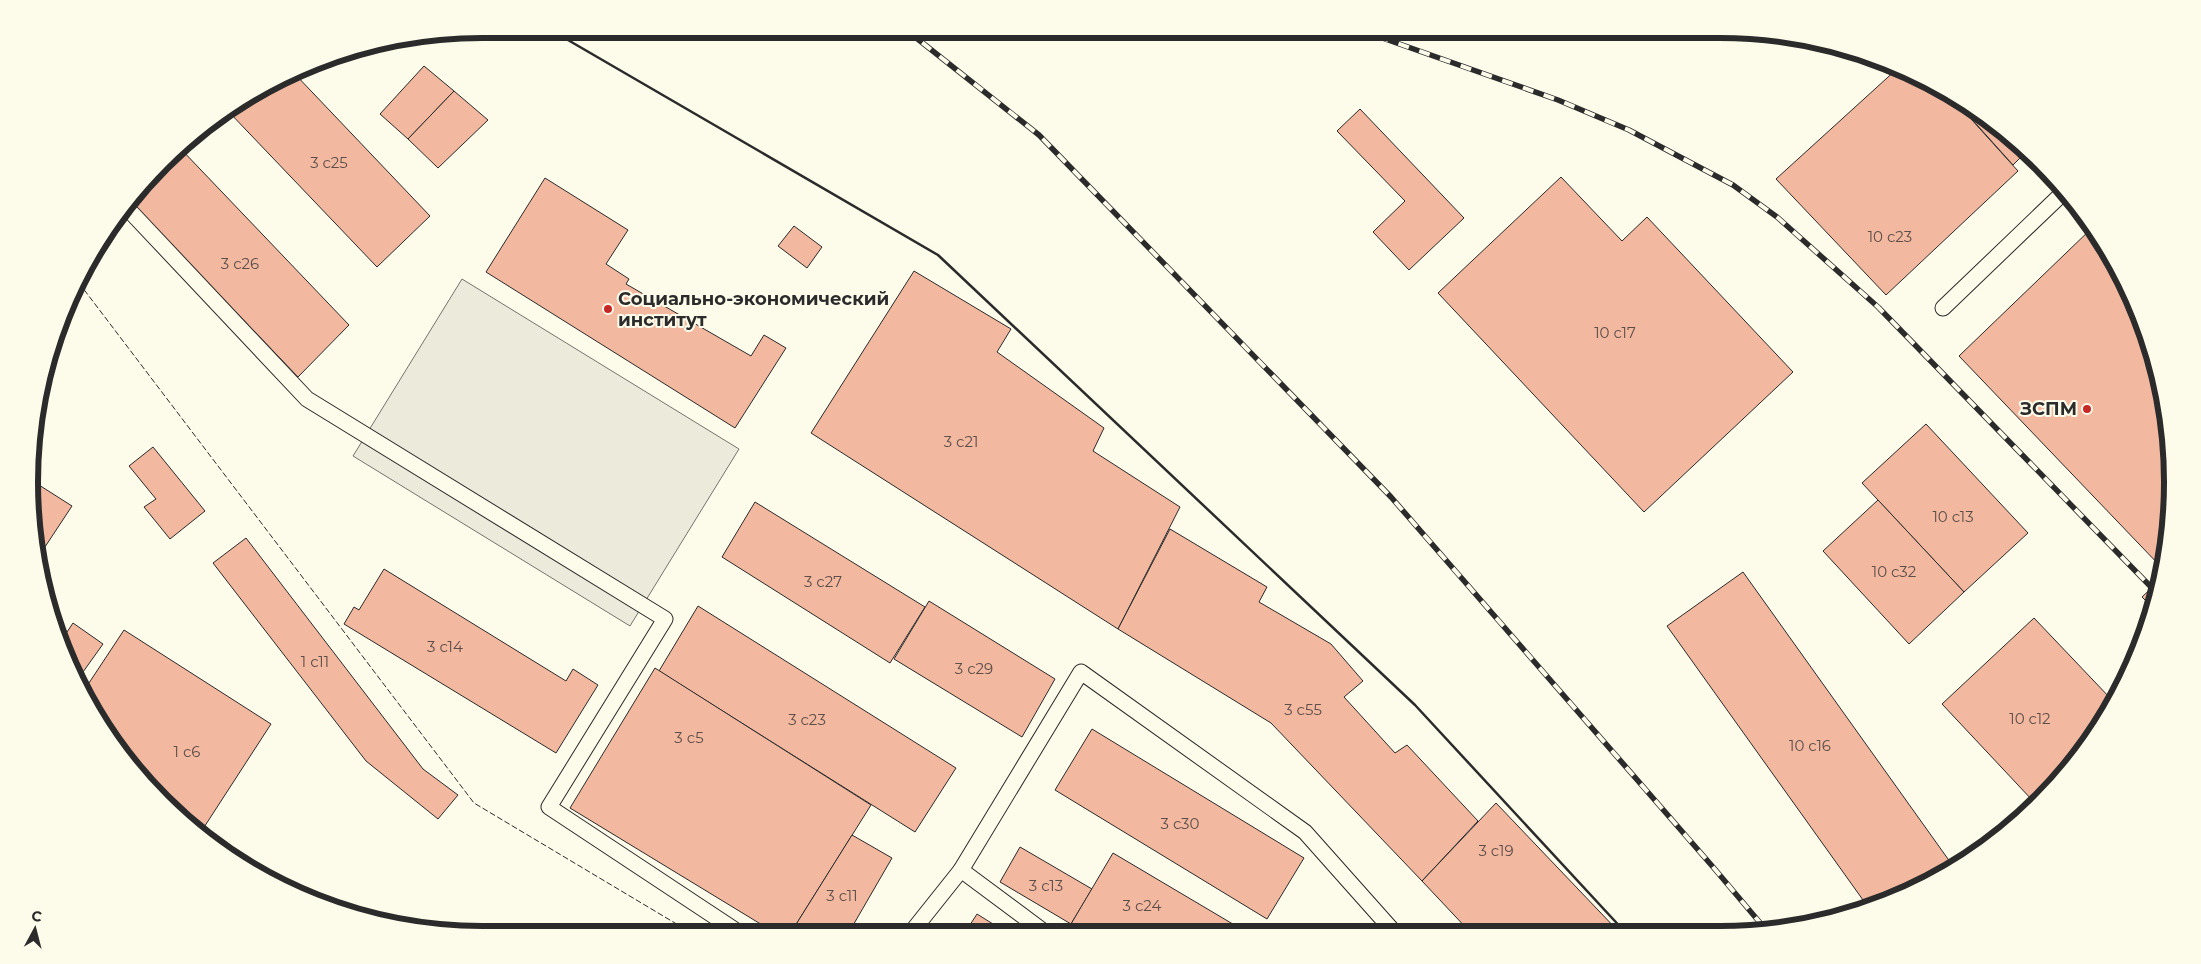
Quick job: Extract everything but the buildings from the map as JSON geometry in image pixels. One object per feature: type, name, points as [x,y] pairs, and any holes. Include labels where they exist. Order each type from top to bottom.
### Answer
[{"type":"lane","points":[[1943,308],[2059,196]]},
{"type":"lane","points":[[129,211],[307,399],[665,619],[549,807],[729,926]]},
{"type":"lane","points":[[916,926],[961,870],[1080,672],[1305,832],[1389,926]]},
{"type":"lane","points":[[961,870],[1035,926]]},
{"type":"shaded area","points":[[462,279],[739,449],[630,626],[353,456]]},
{"type":"railway","points":[[916,38],[1039,135],[1391,497],[1762,925]]},
{"type":"railway","points":[[1382,38],[1558,100],[1629,130],[1733,185],[1777,217],[1878,307],[2151,587]]},
{"type":"fence","points":[[82,287],[474,803],[680,926]]},
{"type":"wall","points":[[564,38],[938,255],[1415,705],[1619,926]]},
{"type":"place","name":"Социально-экономический институт","points":[[608,309]]},
{"type":"place","name":"ЗСПМ","points":[[2087,409]]}]
